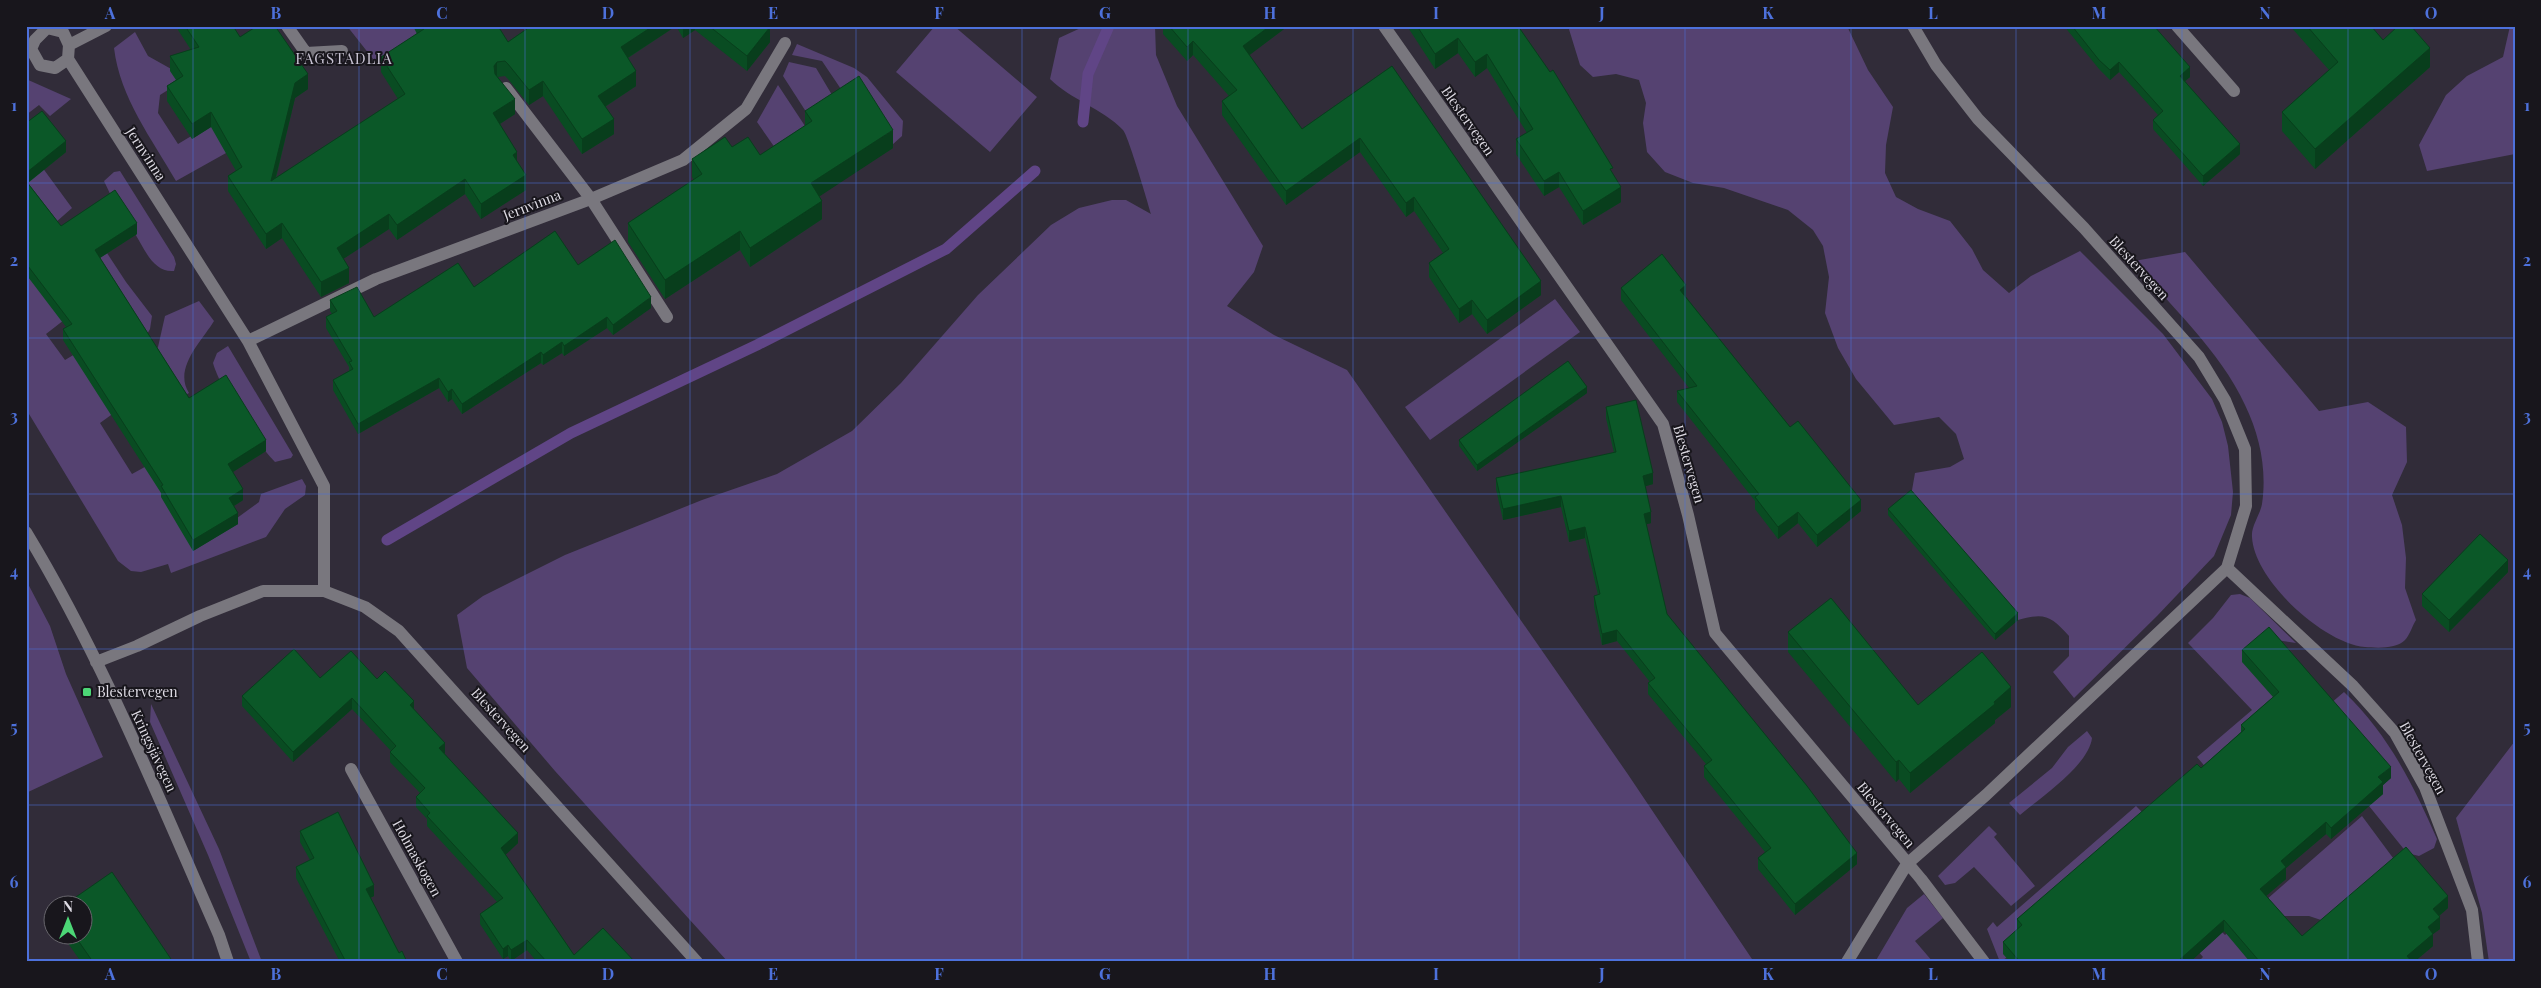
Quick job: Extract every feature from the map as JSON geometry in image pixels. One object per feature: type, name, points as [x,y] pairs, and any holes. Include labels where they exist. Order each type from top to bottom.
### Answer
[{"type":"street","points":[[69,45],[106,26]]},
{"type":"street","points":[[287,26],[306,53],[342,51]]},
{"type":"street","name":"Blestervegen","points":[[1384,26],[1663,424],[1688,515],[1715,633],[1907,864]]},
{"type":"street","name":"Blestervegen","points":[[1847,962],[1907,864],[1986,795],[2227,568],[2246,506],[2244,449],[2226,400],[2198,357],[2084,228],[1978,119],[1936,65],[1913,26]]},
{"type":"street","points":[[2177,26],[2234,91]]},
{"type":"street","points":[[47,28],[63,32],[69,45],[68,59],[56,68],[40,65],[28,48],[47,28]]},
{"type":"street","name":"Jernvinna","points":[[248,341],[376,279],[591,199],[683,160],[746,109],[785,43]]},
{"type":"street","name":"Jernvinna","points":[[68,59],[248,341],[324,486],[324,591]]},
{"type":"street","points":[[502,84],[591,199],[666,317]]},
{"type":"street","name":"Kringsjåvegen","points":[[26,532],[61,590],[96,662],[211,917],[228,962]]},
{"type":"street","name":"Blestervegen","points":[[2227,568],[2353,686],[2395,733],[2425,787],[2472,910],[2478,962]]},
{"type":"street","name":"Blestervegen","points":[[96,662],[137,646],[200,616],[263,591],[324,591],[365,607],[399,631],[697,962]]},
{"type":"street","name":"Holmaskogen","points":[[351,769],[457,962]]},
{"type":"street","points":[[1907,864],[1984,962]]},
{"type":"shaded area","points":[[347,26],[432,26],[377,64]]},
{"type":"shaded area","points":[[935,26],[954,26],[1037,97],[990,152],[896,72]]},
{"type":"shaded area","points":[[1085,26],[1155,26],[1156,55],[1177,106],[1263,246],[1254,272],[1227,306],[1274,335],[1347,370],[1627,773],[1754,962],[728,962],[555,771],[467,668],[457,615],[483,596],[565,555],[702,500],[777,474],[852,431],[901,383],[978,295],[1051,225],[1079,208],[1112,200],[1126,200],[1151,214],[1123,130],[1115,122],[1067,93],[1050,79],[1059,38]]},
{"type":"shaded area","points":[[1568,26],[1847,26],[1868,70],[1893,107],[1886,145],[1885,173],[1896,197],[1918,209],[1950,221],[1972,249],[1983,270],[2009,293],[2031,276],[2080,251],[2163,334],[2212,399],[2222,422],[2228,446],[2233,492],[2231,515],[2214,556],[2157,616],[2074,698],[2053,672],[2069,656],[2069,636],[2052,620],[2041,616],[2018,620],[1911,496],[1915,473],[1950,467],[1964,459],[1956,434],[1939,417],[1894,425],[1856,379],[1838,348],[1825,313],[1829,277],[1823,246],[1813,230],[1788,210],[1724,188],[1693,183],[1665,172],[1647,152],[1643,123],[1646,103],[1639,80],[1616,74],[1593,77],[1580,65]]},
{"type":"shaded area","points":[[2510,26],[2515,26],[2515,154],[2427,171],[2419,145],[2446,95],[2467,76],[2503,57]]},
{"type":"shaded area","points":[[135,32],[148,56],[173,70],[179,83],[160,95],[158,113],[178,144],[213,123],[235,148],[176,181],[138,118],[117,66],[114,48]]},
{"type":"shaded area","points":[[797,44],[854,68],[867,77],[903,121],[902,136],[892,145],[847,98],[822,61],[792,55]]},
{"type":"shaded area","points":[[789,62],[816,68],[838,105],[812,121],[783,76]]},
{"type":"shaded area","points":[[26,79],[71,99],[50,116],[39,105],[26,115]]},
{"type":"shaded area","points":[[778,85],[805,126],[801,185],[757,122]]},
{"type":"shaded area","points":[[26,164],[42,167],[72,208],[55,223],[26,209]]},
{"type":"shaded area","points":[[120,171],[174,257],[176,264],[174,271],[167,271],[155,264],[134,232],[137,230],[116,198],[113,200],[104,181],[114,172]]},
{"type":"shaded area","points":[[84,218],[126,282],[152,316],[150,329],[146,336],[73,313],[46,334],[65,360],[75,354],[152,354],[158,347],[165,316],[199,301],[214,321],[191,355],[187,365],[184,374],[185,384],[189,393],[173,402],[118,410],[100,423],[132,474],[152,463],[222,529],[259,502],[261,494],[302,479],[306,486],[305,495],[285,509],[266,537],[171,573],[168,564],[141,572],[131,571],[118,561],[26,409],[26,275]]},
{"type":"shaded area","points":[[2185,252],[2319,411],[2368,402],[2406,427],[2407,462],[2392,495],[2402,525],[2406,558],[2405,588],[2416,620],[2408,636],[2401,643],[2386,647],[2365,647],[2348,643],[2330,634],[2311,622],[2294,607],[2265,572],[2256,554],[2252,537],[2262,504],[2263,466],[2255,429],[2245,405],[2235,385],[2209,348],[2134,261]]},
{"type":"shaded area","points":[[1555,299],[1580,332],[1430,440],[1405,407]]},
{"type":"shaded area","points":[[228,346],[293,455],[291,458],[275,462],[249,429],[223,387],[213,363],[217,353]]},
{"type":"shaded area","points":[[26,580],[50,626],[66,674],[103,757],[26,793]]},
{"type":"shaded area","points":[[2240,594],[2250,598],[2296,643],[2269,639],[2243,662],[2304,726],[2344,692],[2374,725],[2409,779],[2437,839],[2434,848],[2419,856],[2407,853],[2365,801],[2213,776],[2197,757],[2252,710],[2188,643],[2213,618],[2231,595]]},
{"type":"shaded area","points":[[151,704],[219,849],[262,962],[251,962],[208,855],[150,722]]},
{"type":"shaded area","points":[[2087,731],[2092,738],[2089,748],[2082,759],[2051,790],[2020,815],[2009,803],[2052,768],[2068,747]]},
{"type":"shaded area","points":[[2515,741],[2515,962],[2489,962],[2482,913],[2456,818]]},
{"type":"shaded area","points":[[2136,806],[2149,819],[2009,956],[2000,962],[1987,929],[1993,922],[1997,927]]},
{"type":"shaded area","points":[[2362,816],[2396,862],[2327,922],[2309,916],[2279,916],[2266,900]]},
{"type":"shaded area","points":[[1989,826],[1997,834],[1994,837],[2035,886],[2011,906],[1974,867],[1955,883],[1945,885],[1938,876]]},
{"type":"shaded area","points":[[1924,894],[1943,918],[1915,941],[1933,962],[1875,962],[1907,908]]},
{"type":"shaded area","points":[[2251,913],[2263,962],[2198,962],[2203,957],[2197,950],[2220,930],[2225,935]]},
{"type":"building","points":[[185,26],[233,26],[240,37],[257,26],[275,26],[308,74],[295,83],[271,181],[405,94],[381,57],[424,29],[422,26],[498,26],[508,42],[531,26],[653,26],[621,47],[636,71],[598,96],[614,119],[582,139],[543,81],[529,90],[505,61],[497,62],[494,66],[495,74],[515,99],[493,113],[517,152],[513,155],[526,175],[481,204],[465,179],[397,225],[389,214],[337,248],[349,268],[321,282],[282,223],[266,234],[228,176],[242,167],[211,112],[192,124],[167,86],[183,76],[170,56],[199,47]]},
{"type":"building","points":[[709,26],[769,26],[770,27],[747,56]]},
{"type":"building","points":[[1169,26],[1270,26],[1243,46],[1302,129],[1392,66],[1541,281],[1487,320],[1472,300],[1459,309],[1429,263],[1449,249],[1414,197],[1406,203],[1360,138],[1286,191],[1222,101],[1237,90],[1193,41],[1187,47]]},
{"type":"building","points":[[1417,26],[1518,26],[1550,72],[1553,70],[1613,168],[1610,169],[1621,187],[1583,211],[1559,172],[1544,181],[1516,139],[1533,129],[1487,54],[1475,62],[1458,38],[1435,54]]},
{"type":"building","points":[[2072,26],[2154,26],[2190,67],[2180,76],[2240,144],[2203,176],[2153,120],[2163,111],[2119,62],[2110,70],[2099,60]]},
{"type":"building","points":[[2307,26],[2371,26],[2383,40],[2398,26],[2411,26],[2430,48],[2315,149],[2282,112],[2338,62]]},
{"type":"building","points":[[859,76],[893,130],[811,183],[822,201],[750,248],[740,231],[665,280],[628,223],[702,174],[692,159],[725,137],[732,147],[748,137],[760,155],[812,121],[805,111]]},
{"type":"building","points":[[42,111],[66,141],[26,173],[26,123]]},
{"type":"building","points":[[26,181],[61,226],[115,190],[137,223],[95,250],[189,398],[226,375],[266,440],[228,464],[243,489],[229,498],[238,513],[193,540],[161,486],[163,485],[63,329],[72,324],[28,266],[26,267]]},
{"type":"building","points":[[555,231],[578,265],[615,240],[651,297],[613,325],[607,317],[564,346],[562,342],[543,355],[541,352],[462,404],[452,389],[448,392],[439,378],[358,424],[333,380],[353,369],[349,362],[352,361],[326,317],[337,311],[330,300],[357,287],[374,317],[458,263],[474,287]]},
{"type":"building","points":[[1662,254],[1686,285],[1680,290],[1790,427],[1798,421],[1861,500],[1817,535],[1798,512],[1778,527],[1755,497],[1759,494],[1677,391],[1697,386],[1621,288]]},
{"type":"building","points":[[1568,361],[1587,387],[1477,465],[1459,440]]},
{"type":"building","points":[[1636,400],[1653,473],[1643,476],[1651,512],[1644,514],[1667,614],[1807,786],[1857,853],[1795,904],[1758,858],[1771,848],[1704,766],[1712,760],[1648,683],[1655,678],[1617,630],[1602,634],[1594,596],[1600,594],[1585,527],[1569,531],[1561,496],[1503,509],[1496,478],[1616,452],[1606,407]]},
{"type":"building","points":[[1911,490],[2018,613],[1995,634],[1888,509]]},
{"type":"building","points":[[2480,534],[2508,560],[2449,620],[2422,594]]},
{"type":"building","points":[[1831,598],[1918,705],[1982,652],[2011,687],[1994,702],[1995,704],[1910,773],[1899,760],[1896,762],[1788,632]]},
{"type":"building","points":[[2269,627],[2391,767],[2378,777],[2383,782],[2331,828],[2326,822],[2281,861],[2286,867],[2260,889],[2302,936],[2406,847],[2448,896],[2433,909],[2440,917],[2428,927],[2433,934],[2407,956],[2412,962],[2260,962],[2224,920],[2177,962],[2020,962],[2003,942],[2022,925],[2017,919],[2197,764],[2201,768],[2245,729],[2241,725],[2279,692],[2242,650]]},
{"type":"building","points":[[294,649],[320,678],[351,651],[377,679],[385,671],[414,701],[410,705],[445,743],[439,748],[518,833],[501,848],[574,955],[603,928],[635,962],[547,962],[527,940],[511,950],[508,945],[503,949],[480,914],[503,898],[427,816],[430,813],[416,797],[425,788],[390,752],[396,746],[352,698],[293,752],[242,696]]},
{"type":"building","points":[[338,812],[374,885],[366,889],[399,953],[402,951],[407,962],[346,962],[296,867],[314,858],[300,831]]},
{"type":"building","points":[[112,872],[173,962],[93,962],[82,946],[92,946],[92,896],[77,896]]},
{"type":"waterway","points":[[1083,122],[1088,74],[1109,26]]},
{"type":"waterway","points":[[387,540],[571,433],[757,345],[946,249],[1035,171]]},
{"type":"place","name":"Blestervegen","points":[[87,692]]},
{"type":"district","name":"FAGSTADLIA","points":[[344,59]]}]
